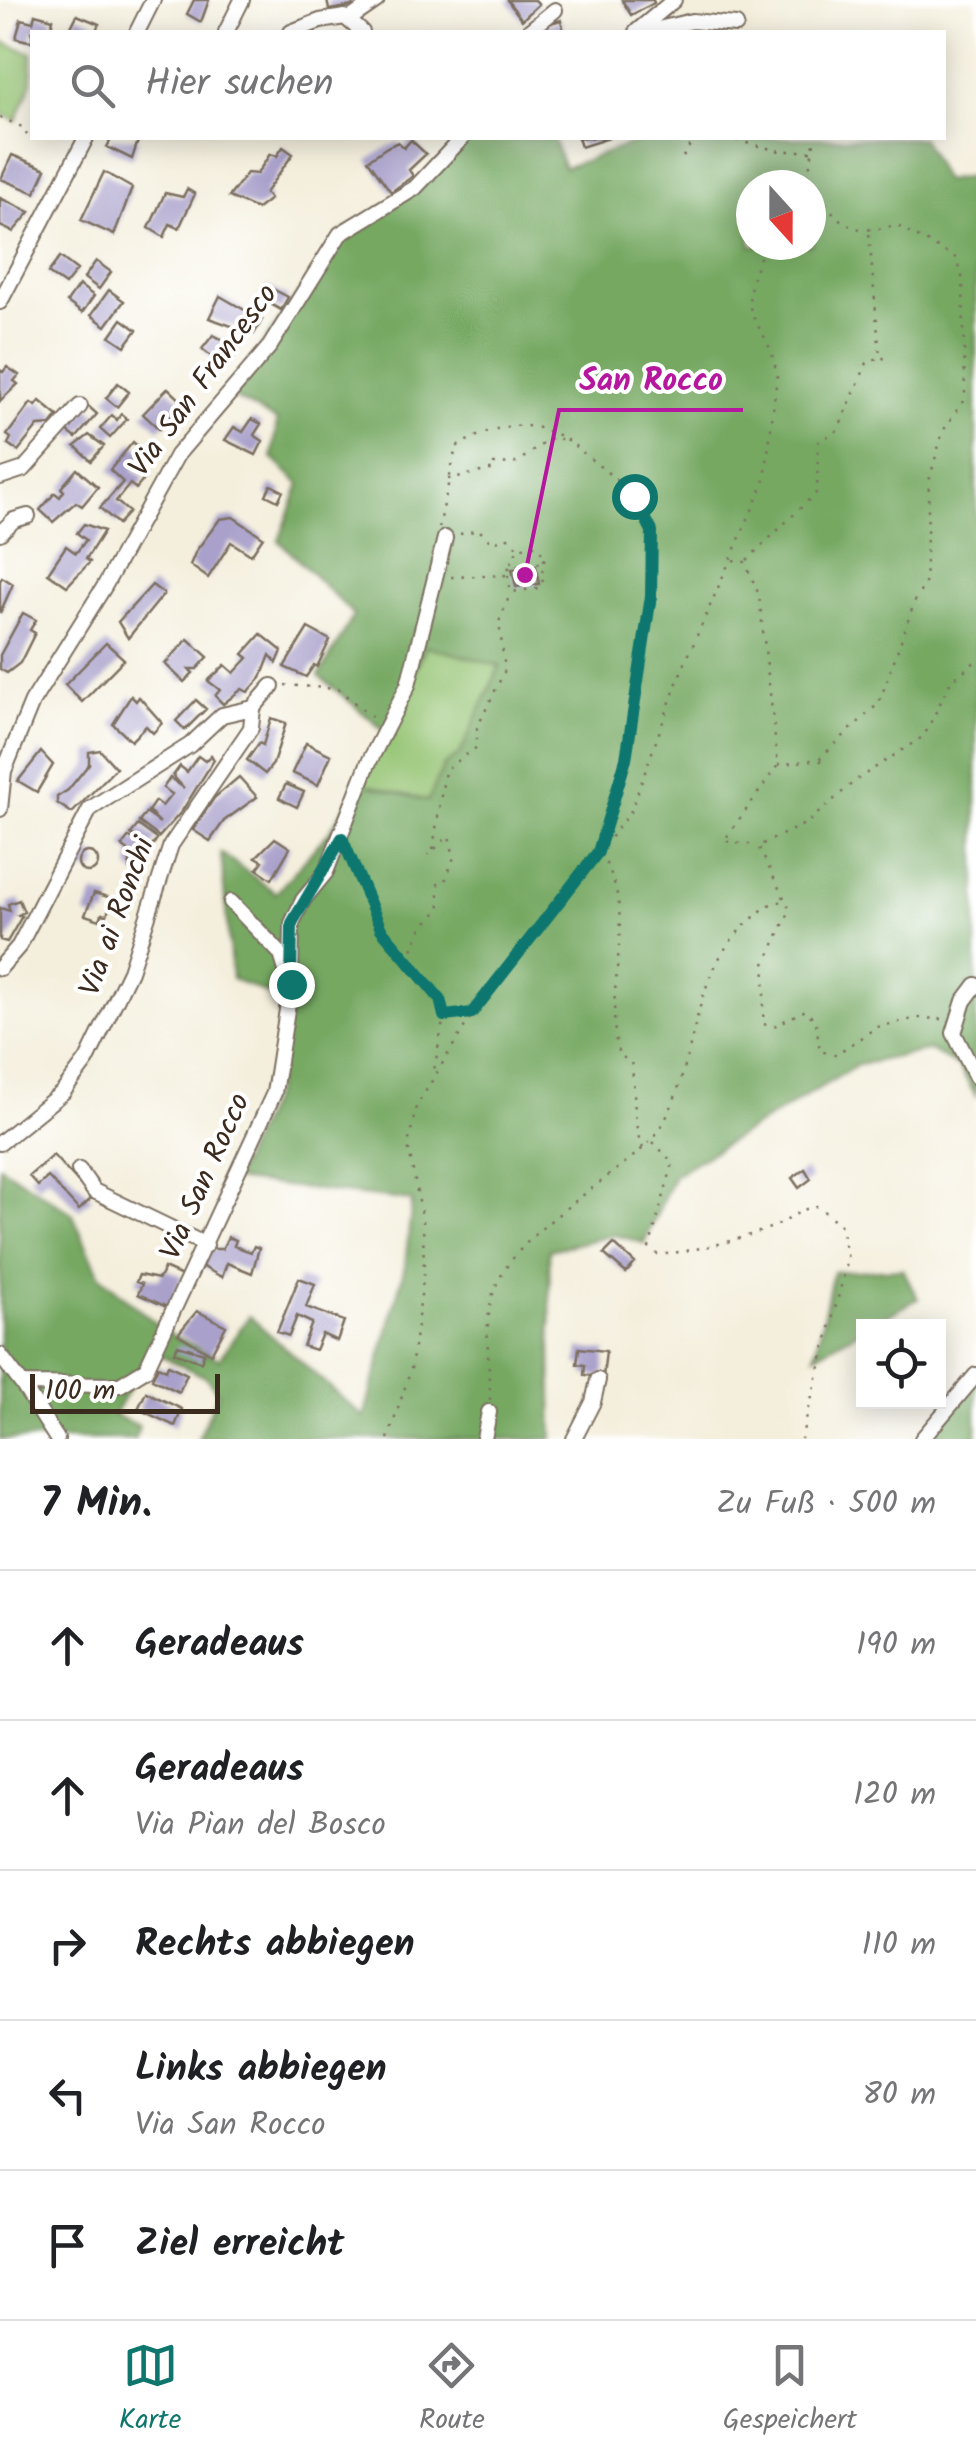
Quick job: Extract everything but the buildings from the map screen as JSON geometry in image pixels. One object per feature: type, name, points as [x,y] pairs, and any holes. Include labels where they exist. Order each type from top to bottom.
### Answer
[{"type":"street","points":[[139,30],[153,0]]},
{"type":"street","points":[[227,30],[242,0]]},
{"type":"street","points":[[296,30],[320,21],[351,18],[377,0]]},
{"type":"street","points":[[638,30],[668,3]]},
{"type":"street","points":[[530,30],[555,10]]},
{"type":"street","points":[[351,18],[360,30]]},
{"type":"street","points":[[654,30],[692,21],[736,25]]},
{"type":"street","points":[[0,302],[85,140]]},
{"type":"street","name":"Via San Francesco","points":[[0,810],[4,771],[32,702],[104,587],[177,455],[270,346],[340,234],[415,188],[460,140]]},
{"type":"street","points":[[0,476],[24,469],[80,406]]},
{"type":"street","points":[[0,533],[14,520],[28,516]]},
{"type":"street","name":"Via San Rocco","points":[[22,1384],[120,1385],[146,1368],[274,1093],[291,984],[292,923],[342,838],[368,764],[408,685],[445,538]]},
{"type":"street","points":[[253,708],[272,686]]},
{"type":"street","name":"Via ai Ronchi","points":[[0,968],[29,928],[90,809],[190,745],[222,715],[253,708],[251,728],[171,844],[130,972],[88,1060],[63,1092],[0,1143]]},
{"type":"street","points":[[232,902],[281,954],[291,984]]},
{"type":"street","points":[[976,985],[954,1033],[976,1077]]},
{"type":"street","points":[[79,1170],[94,1191],[206,1244]]},
{"type":"street","points":[[0,1355],[22,1384],[47,1430],[57,1439]]},
{"type":"street","points":[[922,1439],[976,1375]]},
{"type":"street","points":[[574,1439],[593,1402],[598,1380]]},
{"type":"street","points":[[484,1439],[490,1412]]},
{"type":"path","points":[[0,117],[22,127],[26,135]]},
{"type":"path","points":[[683,157],[693,140]]},
{"type":"path","points":[[734,140],[780,151],[813,151]]},
{"type":"path","points":[[809,170],[815,140]]},
{"type":"path","points":[[778,765],[819,760],[879,703],[918,594],[925,587],[929,570],[926,501],[943,431],[965,398],[963,280],[956,258],[896,225],[869,232],[837,221],[826,204]]},
{"type":"path","points":[[869,232],[880,356]]},
{"type":"path","points":[[388,1439],[412,1369],[424,1273],[423,1222],[408,1145],[416,1106],[472,1013],[631,811],[678,677],[764,480],[772,430],[774,361],[750,318],[748,284],[758,260]]},
{"type":"path","points":[[880,356],[886,360]]},
{"type":"path","points":[[745,562],[817,492],[818,442],[838,430],[867,363],[880,356]]},
{"type":"path","points":[[518,548],[508,538],[491,542],[479,530],[445,538],[437,526],[456,447],[487,428],[530,422],[568,439],[634,496],[652,531],[651,596],[629,742],[598,852]]},
{"type":"path","points":[[448,479],[495,469],[494,464],[516,463],[551,438],[568,439]]},
{"type":"path","points":[[509,566],[541,563],[546,558],[536,545],[518,548]]},
{"type":"path","points":[[433,849],[444,770],[477,747],[477,728],[505,670],[499,622],[511,592],[509,566],[518,548]]},
{"type":"path","points":[[732,560],[745,562]]},
{"type":"path","points":[[745,562],[759,595],[778,765],[724,841],[758,846],[807,823],[856,780],[924,736],[951,681],[976,660]]},
{"type":"path","points":[[511,592],[539,588],[544,578],[541,563]]},
{"type":"path","points":[[435,578],[508,575]]},
{"type":"path","points":[[272,686],[338,689],[388,731]]},
{"type":"path","points":[[819,760],[827,766]]},
{"type":"path","points":[[407,962],[422,928],[440,909],[438,882],[446,879],[454,857],[449,836],[428,855]]},
{"type":"path","points":[[342,838],[381,929],[440,999],[444,1016],[433,1077]]},
{"type":"path","points":[[758,846],[786,902],[789,920],[765,964],[763,1024],[774,1026],[806,1010],[816,1022],[820,1050],[834,1055],[877,1028],[933,1016],[956,1022]]},
{"type":"path","points":[[598,852],[609,867],[621,920],[612,989],[615,1040],[619,1055],[631,1062],[638,1093],[637,1138],[643,1148]]},
{"type":"path","points":[[490,1412],[486,1342],[492,1297],[508,1266],[542,1230],[652,1141],[672,1104],[714,961],[740,928],[766,907],[780,900],[786,902]]},
{"type":"path","points":[[444,1016],[472,1013]]},
{"type":"path","points":[[652,1141],[673,1163],[649,1248],[658,1255],[692,1251],[778,1225],[804,1207],[818,1206],[840,1224],[848,1259],[801,1439]]},
{"type":"green space","points":[[0,41],[30,52],[30,87],[16,121],[0,113]]},
{"type":"green space","points":[[460,140],[554,140],[564,168],[641,140],[923,140],[944,181],[976,175],[976,1096],[959,1067],[930,1050],[858,1065],[674,1175],[644,1243],[615,1235],[549,1250],[553,1439],[198,1439],[218,1393],[206,1377],[155,1353],[136,1376],[114,1415],[139,1426],[135,1439],[0,1439],[0,1166],[72,1213],[100,1276],[166,1332],[219,1359],[249,1316],[364,1417],[405,1266],[412,1201],[233,1180],[274,1093],[287,1002],[232,979],[221,853],[276,893],[332,828],[360,783],[428,801],[444,765],[460,754],[500,666],[426,646],[388,734],[319,676],[354,615],[279,541],[300,484],[272,458],[277,421],[228,394],[340,234],[415,188]]},
{"type":"green space","points":[[426,645],[501,666],[460,755],[444,765],[428,801],[360,783],[388,734]]},
{"type":"green space","points":[[903,1269],[918,1299],[881,1319],[856,1319],[856,1333],[815,1355],[833,1272]]},
{"type":"green space","points":[[976,1375],[976,1439],[922,1439]]},
{"type":"place","name":"San Rocco","points":[[525,575]]},
{"type":"route","points":[[291,984],[292,923],[303,900],[326,872],[342,838],[381,929],[440,999],[444,1016],[472,1013],[598,852],[626,759],[651,596],[652,531],[634,496]]}]
